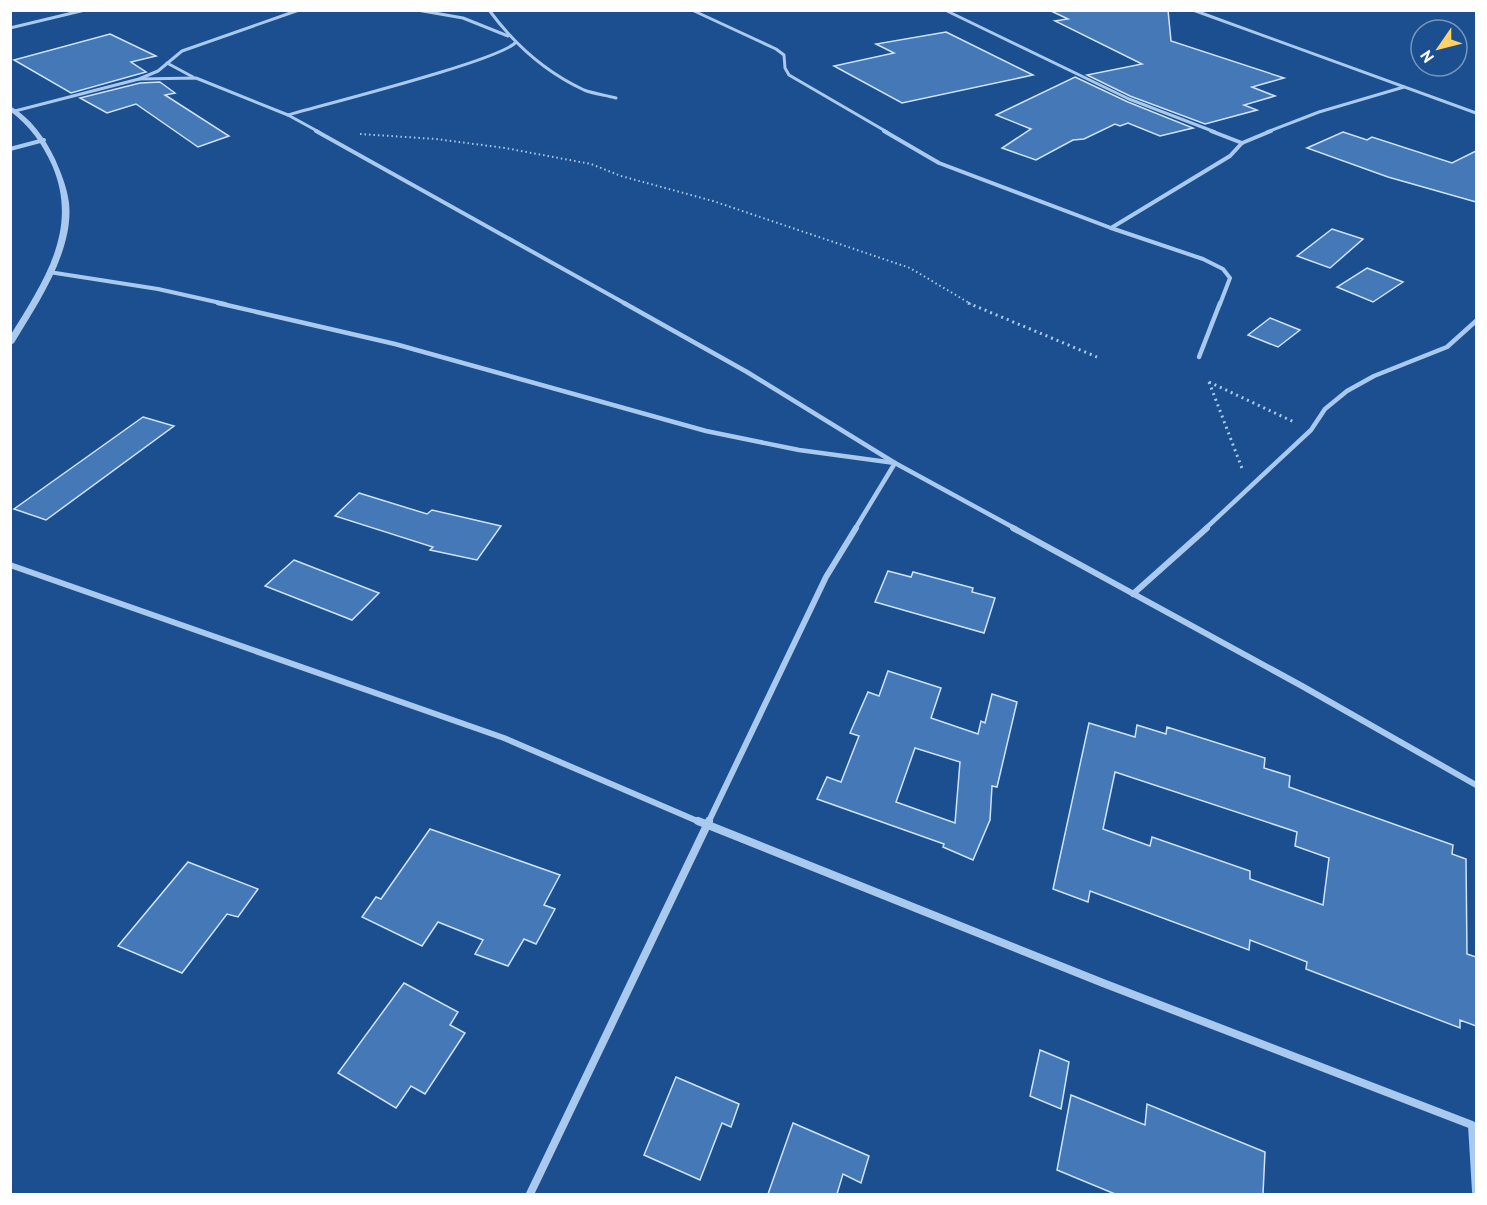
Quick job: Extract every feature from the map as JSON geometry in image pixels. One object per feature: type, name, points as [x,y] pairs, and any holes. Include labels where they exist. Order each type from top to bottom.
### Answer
[{"type":"street","points":[[10,28],[85,10]]},
{"type":"street","points":[[13,110],[140,79],[158,71],[182,51],[299,10]]},
{"type":"street","points":[[417,10],[463,18],[508,36],[535,60],[568,81],[585,90],[616,98]]},
{"type":"street","points":[[489,10],[508,36]]},
{"type":"street","points":[[692,10],[776,49],[784,55],[785,68],[789,75],[939,163],[1111,228],[1203,259],[1223,269],[1230,278],[1199,357]]},
{"type":"street","points":[[945,10],[1129,99],[1242,143]]},
{"type":"street","points":[[1193,10],[1476,113]]},
{"type":"street","points":[[288,115],[479,60],[512,48],[516,42]]},
{"type":"street","points":[[167,63],[196,78],[288,115],[747,372],[895,463],[1476,786]]},
{"type":"street","points":[[140,79],[196,78]]},
{"type":"street","points":[[1111,228],[1230,156],[1242,143],[1319,112],[1404,87]]},
{"type":"street","points":[[10,344],[49,272],[66,220],[66,202],[59,175],[45,141],[29,122],[13,110]]},
{"type":"street","points":[[10,149],[45,141]]},
{"type":"street","points":[[49,272],[158,289],[395,344],[706,431],[800,450],[895,463]]},
{"type":"street","points":[[1133,594],[1250,489],[1311,430],[1325,409],[1347,391],[1374,376],[1447,347],[1476,323]]},
{"type":"street","points":[[530,1194],[705,824],[826,577],[895,463]]},
{"type":"street","points":[[10,565],[504,738],[705,824],[1114,988],[1472,1125],[1476,1191]]},
{"type":"path","points":[[355,132],[505,148],[591,164],[621,176],[735,208],[910,268],[970,304],[1097,357]]},
{"type":"path","points":[[1250,489],[1209,382],[1311,430]]},
{"type":"building","points":[[1049,10],[1168,10],[1171,41],[1284,78],[1252,87],[1275,96],[1244,105],[1257,110],[1205,124],[1130,96],[1087,75],[1142,64],[1055,21],[1068,19]]},
{"type":"building","points":[[946,32],[1033,75],[902,103],[834,66],[894,53],[876,44]]},
{"type":"building","points":[[110,34],[156,56],[131,62],[146,72],[71,93],[14,60]]},
{"type":"building","points":[[1075,77],[1128,102],[1193,128],[1160,136],[1128,123],[1120,126],[1115,124],[1084,139],[1073,140],[1036,160],[1002,148],[1031,129],[996,115]]},
{"type":"building","points":[[160,82],[175,93],[165,95],[229,136],[198,147],[136,104],[107,113],[80,98],[140,83]]},
{"type":"building","points":[[1343,132],[1367,140],[1372,137],[1452,163],[1476,151],[1476,202],[1388,177],[1307,148]]},
{"type":"building","points":[[1332,229],[1363,239],[1330,268],[1297,256]]},
{"type":"building","points":[[1367,268],[1403,282],[1373,302],[1337,287]]},
{"type":"building","points":[[1270,318],[1300,330],[1278,347],[1248,335]]},
{"type":"building","points":[[143,417],[174,426],[46,520],[14,509]]},
{"type":"building","points":[[359,493],[427,514],[432,510],[501,526],[477,560],[430,550],[433,547],[335,516]]},
{"type":"building","points":[[294,560],[379,593],[352,620],[265,586]]},
{"type":"building","points":[[888,571],[911,577],[913,572],[973,588],[972,592],[995,598],[984,633],[875,602]]},
{"type":"building","points":[[888,671],[941,688],[931,718],[978,734],[981,721],[985,723],[992,694],[1017,702],[997,787],[992,786],[990,820],[973,860],[943,847],[944,844],[817,799],[827,777],[841,782],[859,736],[850,733],[868,692],[879,696]],"holes":[[[915,748],[960,762],[955,823],[896,802]]]},
{"type":"building","points":[[1089,723],[1135,737],[1137,725],[1166,734],[1167,727],[1265,758],[1264,768],[1290,776],[1289,787],[1453,845],[1452,854],[1466,859],[1467,954],[1476,957],[1476,1026],[1460,1020],[1460,1028],[1306,969],[1307,962],[1250,940],[1249,950],[1090,891],[1088,902],[1053,889]],"holes":[[[1115,772],[1297,832],[1295,846],[1329,858],[1323,905],[1250,879],[1250,871],[1152,837],[1150,846],[1103,829]]]},
{"type":"building","points":[[430,829],[560,875],[544,905],[555,909],[536,944],[524,939],[508,966],[475,954],[483,940],[438,922],[422,946],[362,917],[376,897],[381,899]]},
{"type":"building","points":[[188,862],[258,889],[238,917],[227,914],[182,973],[118,946]]},
{"type":"building","points":[[404,983],[458,1012],[450,1025],[465,1033],[425,1094],[411,1086],[396,1108],[338,1073]]},
{"type":"building","points":[[1040,1050],[1069,1062],[1061,1109],[1030,1096]]},
{"type":"building","points":[[676,1077],[739,1104],[731,1127],[722,1123],[700,1180],[644,1155]]},
{"type":"building","points":[[1071,1095],[1145,1125],[1147,1104],[1265,1152],[1263,1194],[1115,1194],[1057,1170]]},
{"type":"building","points":[[793,1123],[869,1156],[861,1183],[843,1174],[837,1194],[768,1194]]}]
